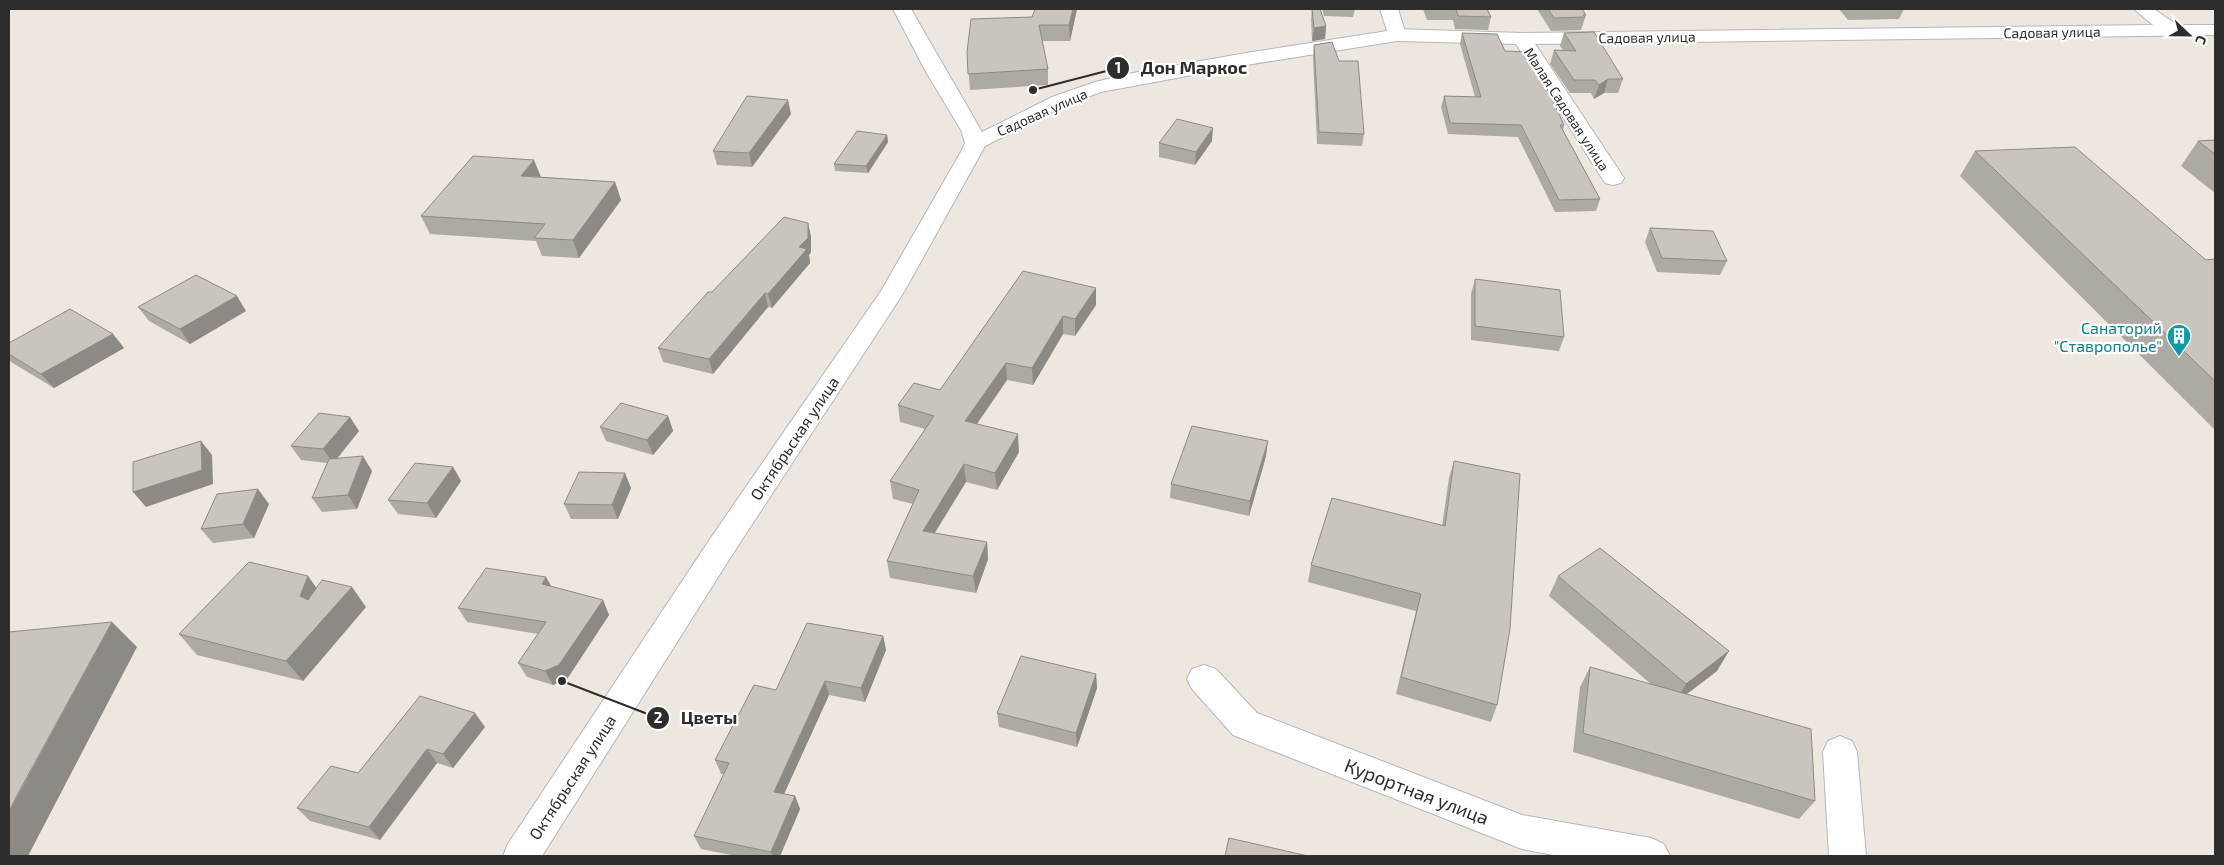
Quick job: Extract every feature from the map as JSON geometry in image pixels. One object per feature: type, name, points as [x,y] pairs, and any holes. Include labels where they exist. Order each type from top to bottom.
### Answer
[{"type":"street","points":[[902,9],[932,66],[970,130],[975,143]]},
{"type":"street","points":[[1389,9],[1397,36]]},
{"type":"street","points":[[2143,9],[2173,31]]},
{"type":"street","name":"Садовая улица","points":[[975,143],[1059,102],[1095,88],[1218,64],[1397,36],[1522,39],[2215,30]]},
{"type":"street","name":"Малая Садовая улица","points":[[1522,39],[1613,178]]},
{"type":"street","name":"Октябрьская улица","points":[[521,856],[721,547],[892,292],[968,161],[975,143]]},
{"type":"street","name":"Курортная улица","points":[[1204,679],[1245,724],[1522,832],[1651,856]]},
{"type":"street","points":[[1840,752],[1848,856]]},
{"type":"building","points":[[1035,9],[1073,9],[1069,25],[1039,25],[1048,69],[968,74],[967,52],[971,19],[1032,17]]},
{"type":"building","points":[[1312,9],[1320,9],[1326,26],[1314,28]]},
{"type":"building","points":[[1456,9],[1487,9],[1491,17],[1458,16]]},
{"type":"building","points":[[1548,9],[1582,9],[1586,15],[1583,15],[1585,17],[1554,18]]},
{"type":"building","points":[[1594,32],[1623,79],[1608,79],[1599,85],[1595,80],[1574,80],[1554,50],[1576,51],[1564,33]]},
{"type":"building","points":[[1462,33],[1497,34],[1505,51],[1529,52],[1548,82],[1544,82],[1564,125],[1560,125],[1600,199],[1559,200],[1521,125],[1450,123],[1444,96],[1481,97]]},
{"type":"building","points":[[1332,42],[1339,61],[1358,61],[1364,134],[1319,132],[1314,45]]},
{"type":"building","points":[[747,96],[788,100],[749,153],[713,151]]},
{"type":"building","points":[[1177,119],[1213,128],[1196,152],[1159,143]]},
{"type":"building","points":[[857,131],[887,135],[866,166],[834,164]]},
{"type":"building","points":[[2215,140],[2215,154],[2198,141]]},
{"type":"building","points":[[2075,147],[2206,260],[2215,259],[2215,381],[1975,151]]},
{"type":"building","points":[[473,156],[534,160],[521,176],[615,182],[573,240],[534,238],[545,224],[421,216]]},
{"type":"building","points":[[784,217],[808,223],[808,238],[799,247],[807,249],[768,294],[765,293],[709,359],[658,348],[708,292],[712,292]]},
{"type":"building","points":[[1650,228],[1713,231],[1727,261],[1662,258]]},
{"type":"building","points":[[1023,271],[1096,288],[1075,319],[1063,316],[1032,368],[1006,363],[965,421],[1018,434],[995,473],[964,464],[923,531],[987,542],[973,576],[887,561],[919,490],[890,481],[934,416],[898,405],[914,383],[940,390]]},
{"type":"building","points":[[196,275],[237,296],[180,329],[138,307]]},
{"type":"building","points":[[1475,279],[1560,290],[1564,337],[1475,326]]},
{"type":"building","points":[[70,309],[113,334],[41,374],[9,354],[9,343]]},
{"type":"building","points":[[621,403],[668,416],[647,440],[600,427]]},
{"type":"building","points":[[319,413],[350,417],[323,449],[291,446]]},
{"type":"building","points":[[1192,426],[1268,441],[1250,501],[1171,484]]},
{"type":"building","points":[[201,441],[202,470],[133,492],[133,462]]},
{"type":"building","points":[[363,456],[348,495],[312,498],[329,459]]},
{"type":"building","points":[[1454,461],[1520,474],[1510,629],[1497,705],[1401,677],[1421,594],[1311,565],[1332,498],[1445,526]]},
{"type":"building","points":[[415,463],[453,467],[427,503],[388,500]]},
{"type":"building","points":[[579,472],[625,473],[612,505],[564,504]]},
{"type":"building","points":[[258,489],[243,524],[201,529],[217,494]]},
{"type":"building","points":[[1600,548],[1729,651],[1686,684],[1558,576]]},
{"type":"building","points":[[249,562],[308,576],[300,596],[308,600],[322,580],[352,587],[286,661],[179,634]]},
{"type":"building","points":[[486,568],[546,577],[542,584],[603,600],[559,665],[545,671],[518,663],[546,622],[458,608]]},
{"type":"building","points":[[112,622],[22,786],[9,811],[9,632]]},
{"type":"building","points":[[807,623],[883,636],[861,688],[825,681],[774,792],[795,796],[771,852],[694,836],[729,763],[715,760],[754,685],[776,690]]},
{"type":"building","points":[[1021,656],[1096,674],[1076,733],[997,713]]},
{"type":"building","points":[[1590,667],[1811,729],[1815,801],[1583,733]]},
{"type":"building","points":[[420,696],[475,713],[443,754],[427,749],[369,827],[297,808],[331,766],[358,773]]},
{"type":"building","points":[[1229,838],[1308,856],[1225,856]]},
{"type":"place","name":"Дон Маркос","points":[[1033,90]]},
{"type":"place","name":"Санаторий \"Ставрополье\"","points":[[2179,357]]},
{"type":"place","name":"Цветы","points":[[562,681]]}]
